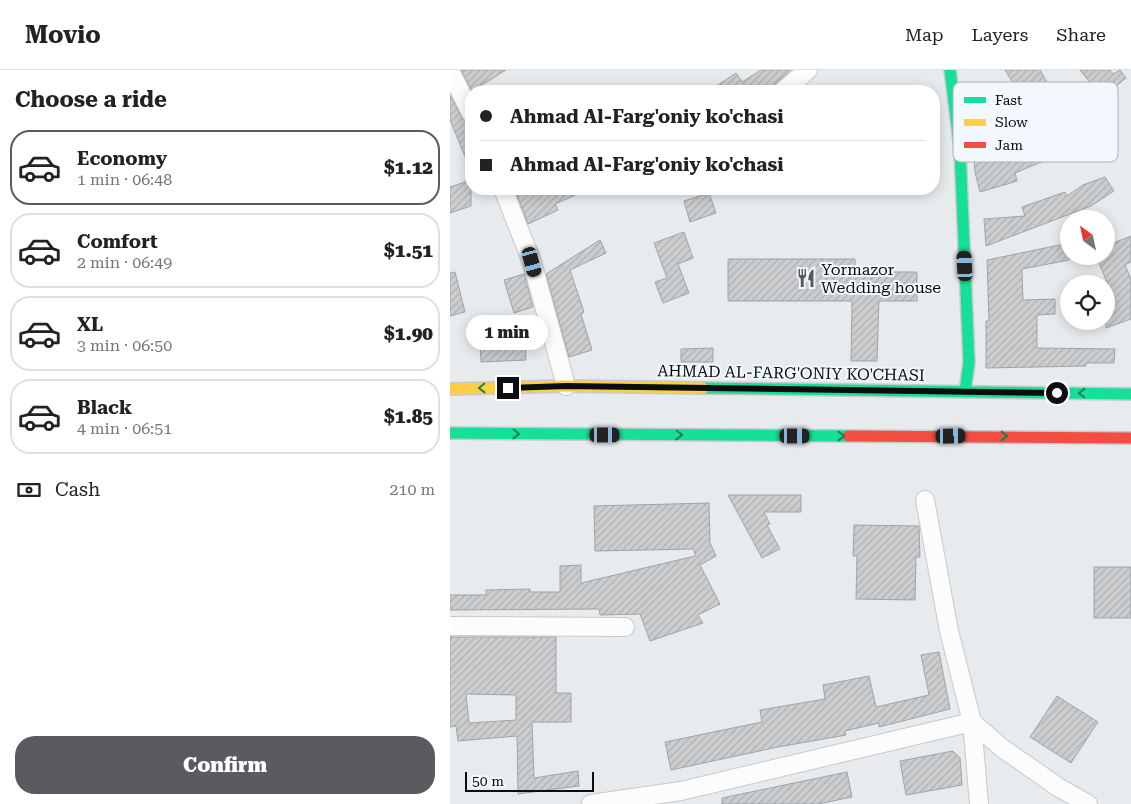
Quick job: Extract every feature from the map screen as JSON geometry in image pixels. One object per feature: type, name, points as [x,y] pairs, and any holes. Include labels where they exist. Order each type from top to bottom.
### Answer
[{"type":"main road","points":[[950,70],[953,97]]},
{"type":"main road","points":[[960,162],[969,362],[965,396]]},
{"type":"main road","name":"AHMAD AL-FARG'ONIY KO'CHASI","points":[[450,389],[566,386],[965,396],[1131,394]]},
{"type":"main road","points":[[450,433],[786,436],[969,431],[1131,438]]},
{"type":"street","points":[[790,85],[808,70]]},
{"type":"street","points":[[450,71],[465,101]]},
{"type":"street","points":[[504,195],[532,262],[566,386]]},
{"type":"street","points":[[926,500],[949,631],[972,722],[978,804]]},
{"type":"street","points":[[450,626],[625,627]]},
{"type":"street","points":[[972,722],[1002,748],[1058,787],[1088,804]]},
{"type":"street","points":[[591,804],[682,791],[972,722]]},
{"type":"street","points":[[1058,787],[1062,804]]},
{"type":"building","points":[[461,70],[506,70],[482,85],[469,85]]},
{"type":"building","points":[[761,70],[791,70],[774,85],[718,85],[736,73],[742,82]]},
{"type":"building","points":[[1005,70],[1040,70],[1047,82],[1012,82]]},
{"type":"building","points":[[1080,70],[1110,70],[1113,74],[1120,70],[1126,78],[1118,84],[1118,82],[1089,82]]},
{"type":"building","points":[[450,95],[465,121],[465,156],[450,120]]},
{"type":"building","points":[[974,162],[1041,162],[1015,173],[1017,181],[980,192]]},
{"type":"building","points":[[1105,177],[1114,191],[1091,206],[1080,210],[1060,210],[1060,218],[986,246],[984,219],[1025,216],[1022,207],[1065,192],[1067,196],[1083,185]]},
{"type":"building","points":[[465,182],[465,195],[471,195],[471,206],[450,213],[450,187]]},
{"type":"building","points":[[517,195],[575,195],[555,204],[558,210],[528,224]]},
{"type":"building","points":[[703,195],[710,195],[716,213],[690,222],[684,201]]},
{"type":"building","points":[[684,232],[693,258],[678,264],[689,293],[663,303],[655,282],[667,278],[654,243]]},
{"type":"building","points":[[1131,236],[1131,262],[1125,265],[1131,279],[1131,319],[1115,325],[1115,275],[1104,275],[1100,265],[1115,265],[1115,242]]},
{"type":"building","points":[[600,240],[606,253],[570,270],[584,312],[581,314],[592,350],[569,357],[546,274]]},
{"type":"building","points":[[1060,245],[1060,262],[1022,269],[1023,300],[1055,299],[1055,314],[1037,315],[1037,348],[1115,349],[1114,363],[1086,363],[1086,366],[986,368],[986,321],[989,321],[987,260]]},
{"type":"building","points":[[728,259],[855,259],[855,272],[917,272],[917,301],[879,301],[877,361],[851,361],[852,301],[728,301]]},
{"type":"building","points":[[455,272],[465,312],[450,316],[450,273]]},
{"type":"building","points":[[524,274],[533,307],[514,313],[504,280]]},
{"type":"building","points":[[525,339],[526,360],[481,362],[480,341]]},
{"type":"building","points":[[713,348],[713,362],[681,362],[681,349]]},
{"type":"building","points":[[728,495],[801,495],[801,512],[764,512],[770,524],[767,525],[780,549],[762,558]]},
{"type":"building","points":[[709,503],[710,543],[716,556],[700,565],[720,604],[698,615],[703,623],[650,641],[640,614],[600,615],[599,609],[450,610],[450,595],[486,595],[486,590],[530,589],[530,592],[560,592],[560,566],[581,565],[581,583],[695,556],[694,549],[595,551],[594,506]]},
{"type":"building","points":[[854,525],[919,526],[920,557],[916,557],[915,600],[856,599],[857,556],[853,556]]},
{"type":"building","points":[[1094,567],[1131,567],[1131,618],[1094,618]]},
{"type":"building","points":[[450,637],[556,637],[556,693],[571,693],[571,722],[532,722],[534,778],[578,771],[579,786],[518,794],[517,736],[458,741],[456,726],[450,727]],"holes":[[[466,694],[516,695],[516,720],[469,723]]]},
{"type":"building","points":[[939,652],[950,709],[879,727],[879,723],[845,731],[846,735],[778,747],[671,770],[665,742],[762,722],[760,710],[825,699],[823,685],[869,676],[876,707],[929,695],[921,655]]},
{"type":"building","points":[[1057,696],[1098,722],[1071,763],[1030,737]]},
{"type":"building","points":[[953,751],[960,758],[962,785],[906,795],[900,761]]},
{"type":"building","points":[[847,772],[852,797],[818,804],[722,804],[722,798]]},
{"type":"traffic: fast","points":[[950,70],[953,94]]},
{"type":"traffic: fast","points":[[961,162],[969,362],[965,392]]},
{"type":"traffic: fast","points":[[703,388],[1131,394]]},
{"type":"traffic: fast","points":[[450,433],[848,436]]},
{"type":"traffic: slow","points":[[450,389],[566,386],[703,388]]},
{"type":"traffic: jam","points":[[848,436],[1131,438]]},
{"type":"place","name":"Yormazor Wedding house","points":[[806,278]]},
{"type":"route","points":[[508,388],[566,386],[1057,393]]}]
